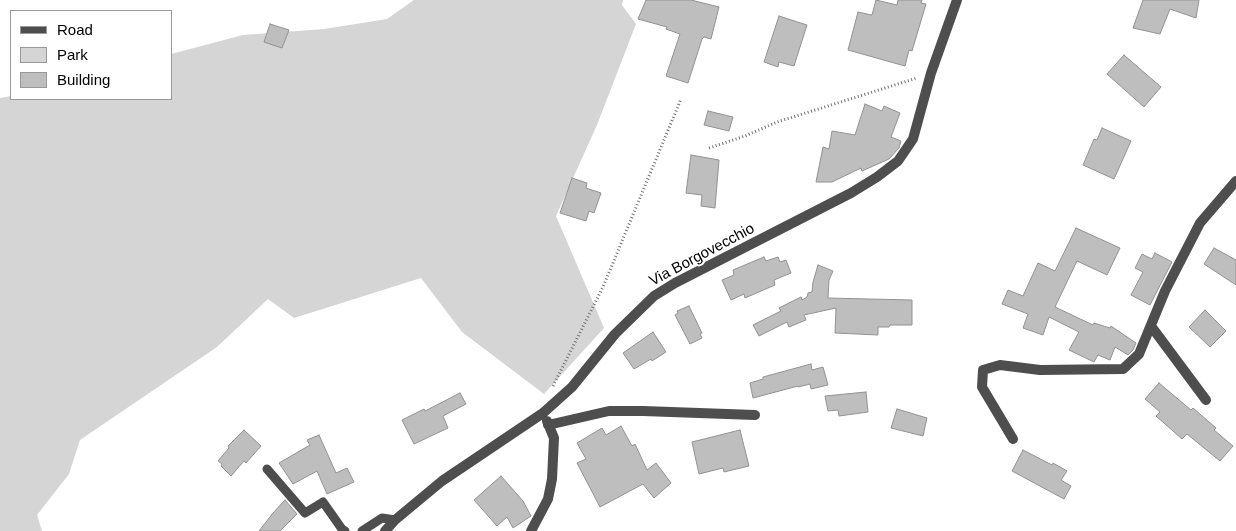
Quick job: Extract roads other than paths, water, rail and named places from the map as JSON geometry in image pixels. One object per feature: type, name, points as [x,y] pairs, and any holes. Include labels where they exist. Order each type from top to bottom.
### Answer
[{"type":"street","name":"Via Borgovecchio","points":[[386,531],[395,520],[442,481],[543,413],[572,387],[615,334],[654,296],[675,283],[852,193],[898,160],[914,139],[932,73],[957,0]]},
{"type":"street","points":[[1013,439],[982,387],[983,370],[1000,365],[1040,370],[1123,369],[1139,354],[1165,291],[1200,223],[1236,181]]},
{"type":"street","points":[[1151,326],[1206,400]]},
{"type":"street","points":[[548,425],[609,411],[755,415]]},
{"type":"street","points":[[531,531],[548,499],[552,479],[554,438],[543,413]]},
{"type":"lane","points":[[267,469],[305,513],[323,502],[345,531]]},
{"type":"lane","points":[[362,531],[382,518],[395,520]]}]
